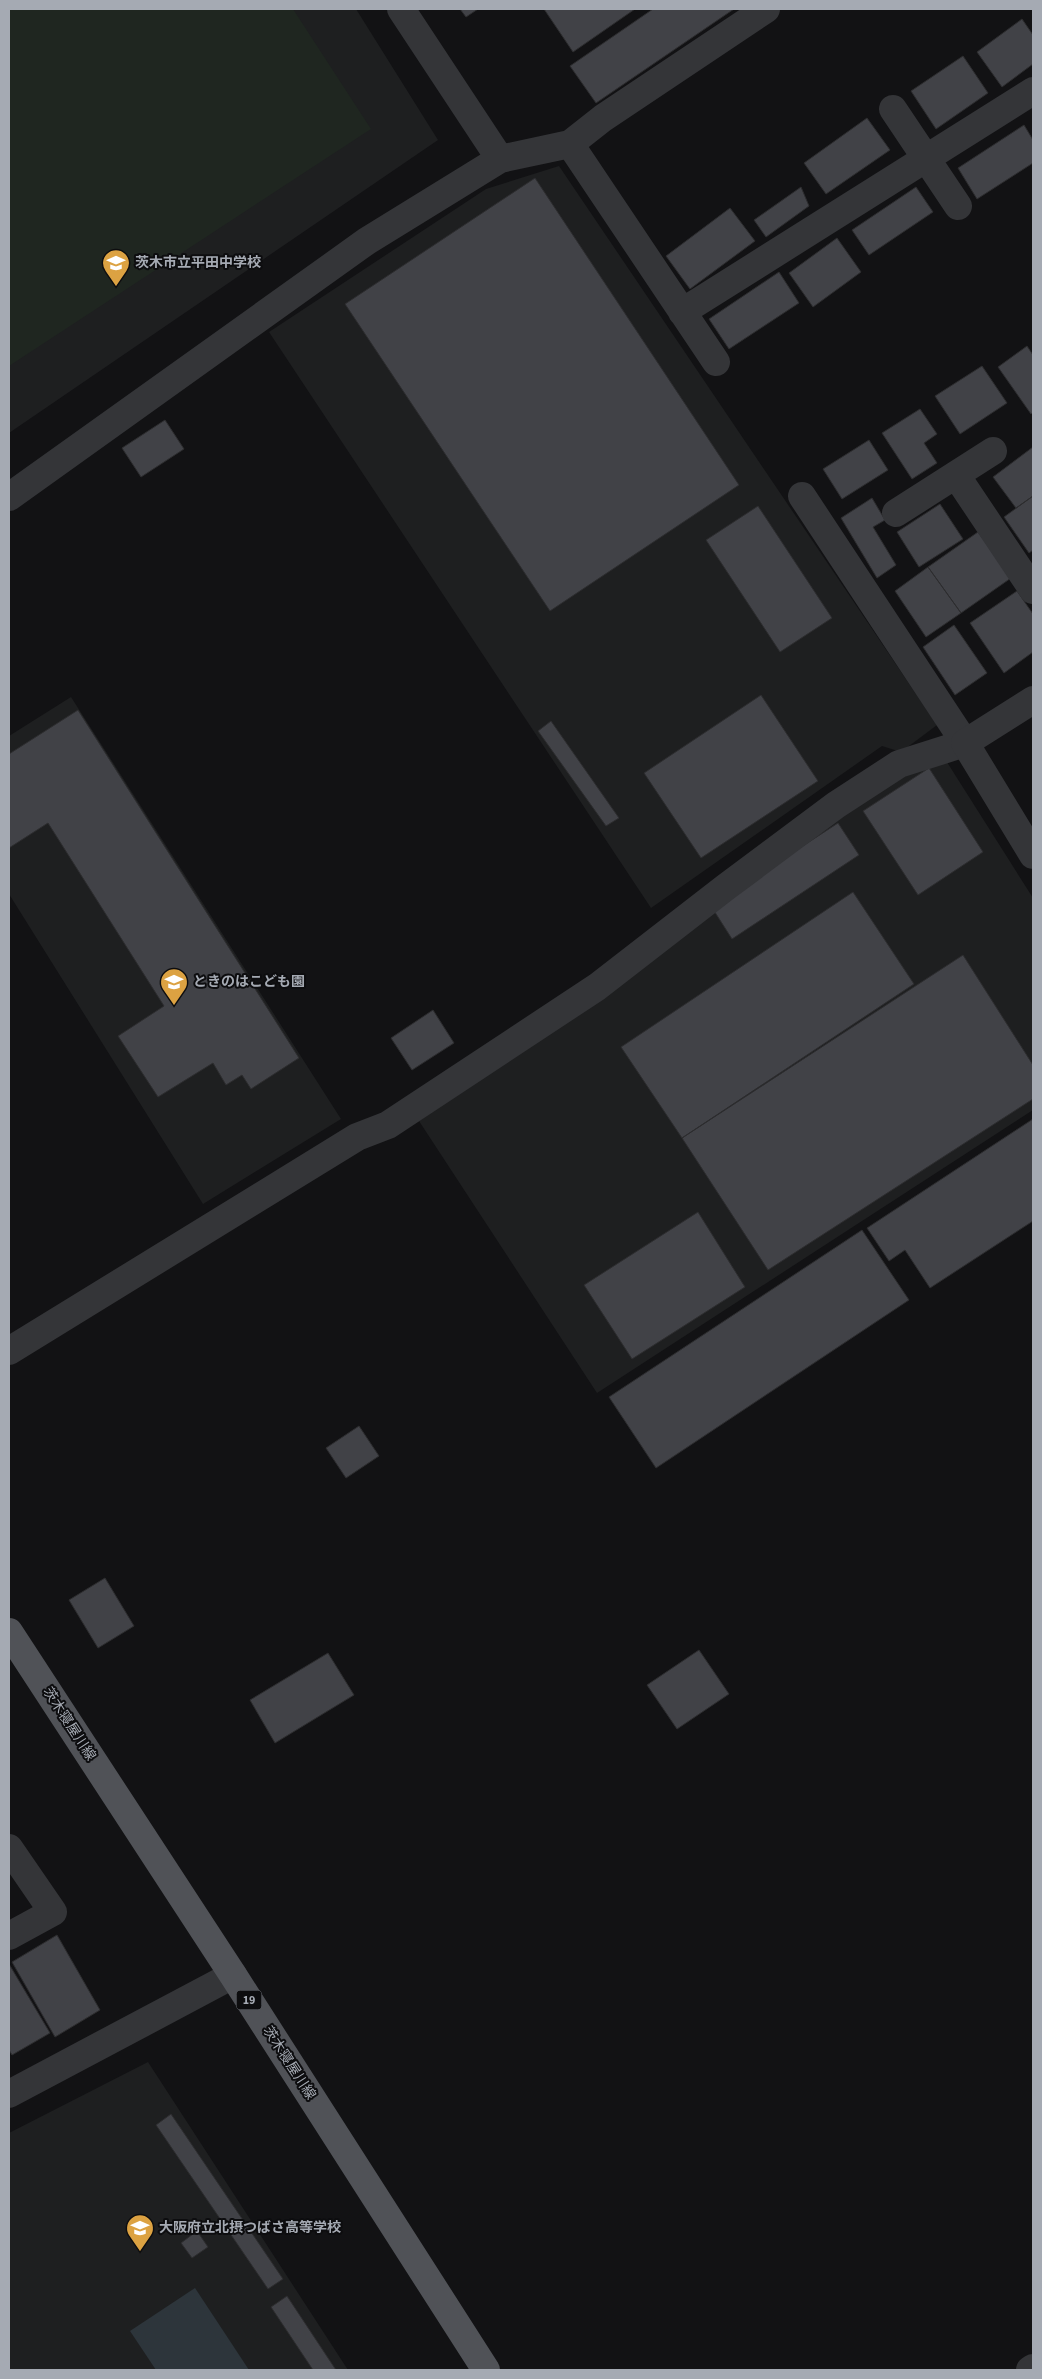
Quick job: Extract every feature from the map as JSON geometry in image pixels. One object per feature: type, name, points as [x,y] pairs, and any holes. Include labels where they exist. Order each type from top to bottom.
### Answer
[{"type":"main road","name":"茨木寝屋川線","points":[[9,1632],[233,1975],[486,2370]]},
{"type":"street","points":[[401,9],[500,159]]},
{"type":"street","points":[[9,497],[367,241],[500,159],[570,144],[603,118],[766,9]]},
{"type":"street","points":[[682,312],[1033,91]]},
{"type":"street","points":[[893,110],[958,206]]},
{"type":"street","points":[[570,144],[716,362]]},
{"type":"street","points":[[896,513],[993,451]]},
{"type":"street","points":[[956,475],[1033,590]]},
{"type":"street","points":[[802,496],[965,743],[1033,856]]},
{"type":"street","points":[[9,1351],[349,1142],[388,1125],[597,987],[836,805],[899,764],[965,743],[1033,700]]},
{"type":"street","points":[[9,1848],[52,1912],[9,1936]]},
{"type":"street","points":[[9,2094],[233,1975]]},
{"type":"shaded area","name":"茨木市立平田中学校","points":[[9,9],[356,9],[438,140],[9,433]]},
{"type":"shaded area","name":"茨木市立平田中学校","points":[[9,9],[293,9],[371,129],[9,366]]},
{"type":"shaded area","points":[[559,166],[937,725],[901,752],[882,746],[651,908],[269,332],[486,189]]},
{"type":"shaded area","name":"ときのはこども園","points":[[71,697],[341,1119],[203,1204],[9,894],[9,736]]},
{"type":"shaded area","points":[[945,759],[1033,898],[1033,1110],[597,1393],[419,1121],[665,950],[901,773]]},
{"type":"shaded area","name":"大阪府立北摂つばさ高等学校","points":[[148,2062],[348,2370],[9,2370],[9,2133]]},
{"type":"shaded area","points":[[195,2288],[249,2370],[156,2370],[130,2331]]},
{"type":"building","points":[[460,9],[478,9],[466,17]]},
{"type":"building","points":[[544,9],[635,9],[573,52]]},
{"type":"building","points":[[653,9],[734,9],[596,103],[570,66]]},
{"type":"building","points":[[1022,19],[1033,35],[1033,64],[1002,87],[977,52]]},
{"type":"building","points":[[963,56],[988,93],[936,129],[911,91]]},
{"type":"building","points":[[867,118],[890,150],[826,194],[804,163]]},
{"type":"building","points":[[1024,125],[1033,140],[1033,163],[977,199],[958,168]]},
{"type":"building","points":[[535,178],[739,485],[550,611],[345,304]]},
{"type":"building","points":[[801,187],[809,206],[766,237],[754,220]]},
{"type":"building","points":[[916,187],[933,212],[869,255],[852,230]]},
{"type":"building","points":[[730,208],[755,241],[690,289],[666,256]]},
{"type":"building","points":[[837,238],[861,272],[813,307],[789,273]]},
{"type":"building","points":[[779,272],[799,303],[729,349],[709,319]]},
{"type":"building","points":[[1027,346],[1033,355],[1033,412],[1031,414],[998,367]]},
{"type":"building","points":[[982,366],[1007,403],[960,434],[935,396]]},
{"type":"building","points":[[920,409],[937,434],[924,443],[937,463],[912,479],[882,433]]},
{"type":"building","points":[[165,420],[184,449],[141,477],[122,448]]},
{"type":"building","points":[[869,440],[888,470],[842,499],[823,469]]},
{"type":"building","points":[[1033,447],[1033,496],[1016,508],[993,477]]},
{"type":"building","points":[[1033,496],[1033,550],[1029,553],[1004,517]]},
{"type":"building","points":[[872,498],[885,520],[873,527],[896,565],[877,578],[841,518]]},
{"type":"building","points":[[940,504],[963,539],[919,567],[897,532]]},
{"type":"building","points":[[758,506],[832,618],[780,652],[706,540]]},
{"type":"building","points":[[978,532],[1011,578],[961,613],[928,567]]},
{"type":"building","points":[[928,567],[961,613],[926,637],[895,591]]},
{"type":"building","points":[[1017,591],[1033,614],[1033,652],[1004,673],[970,623]]},
{"type":"building","points":[[954,625],[987,673],[955,695],[923,647]]},
{"type":"building","points":[[761,695],[818,781],[701,858],[644,773]]},
{"type":"building","points":[[78,710],[299,1058],[251,1089],[242,1075],[226,1085],[213,1063],[158,1097],[118,1036],[164,1006],[48,823],[9,848],[9,754]]},
{"type":"building","points":[[551,721],[619,818],[606,826],[538,731]]},
{"type":"building","points":[[929,768],[983,852],[918,895],[863,811]]},
{"type":"building","points":[[838,823],[859,855],[732,939],[711,906]]},
{"type":"building","points":[[853,892],[914,984],[682,1138],[621,1047]]},
{"type":"building","points":[[963,955],[1033,1065],[1033,1099],[768,1270],[682,1138]]},
{"type":"building","points":[[433,1010],[454,1043],[412,1070],[391,1038]]},
{"type":"building","points":[[1033,1119],[1033,1221],[930,1288],[905,1250],[889,1261],[867,1228]]},
{"type":"building","points":[[698,1212],[745,1287],[632,1359],[584,1285]]},
{"type":"building","points":[[862,1230],[909,1300],[656,1468],[609,1397]]},
{"type":"building","points":[[359,1426],[379,1456],[346,1478],[326,1448]]},
{"type":"building","points":[[105,1578],[134,1626],[98,1648],[69,1600]]},
{"type":"building","points":[[699,1650],[729,1694],[677,1729],[647,1685]]},
{"type":"building","points":[[328,1653],[354,1695],[275,1743],[250,1700]]},
{"type":"building","points":[[57,1935],[100,2010],[55,2037],[12,1962]]},
{"type":"building","points":[[9,1964],[50,2033],[12,2055],[9,2050]]},
{"type":"building","points":[[171,2114],[283,2279],[268,2289],[156,2125]]},
{"type":"building","points":[[197,2231],[208,2247],[192,2258],[181,2243]]},
{"type":"building","points":[[287,2296],[336,2370],[313,2370],[271,2307]]},
{"type":"place","name":"茨木市立平田中学校","points":[[116,287]]},
{"type":"place","name":"ときのはこども園","points":[[174,1006]]},
{"type":"place","name":"大阪府立北摂つばさ高等学校","points":[[140,2252]]}]
